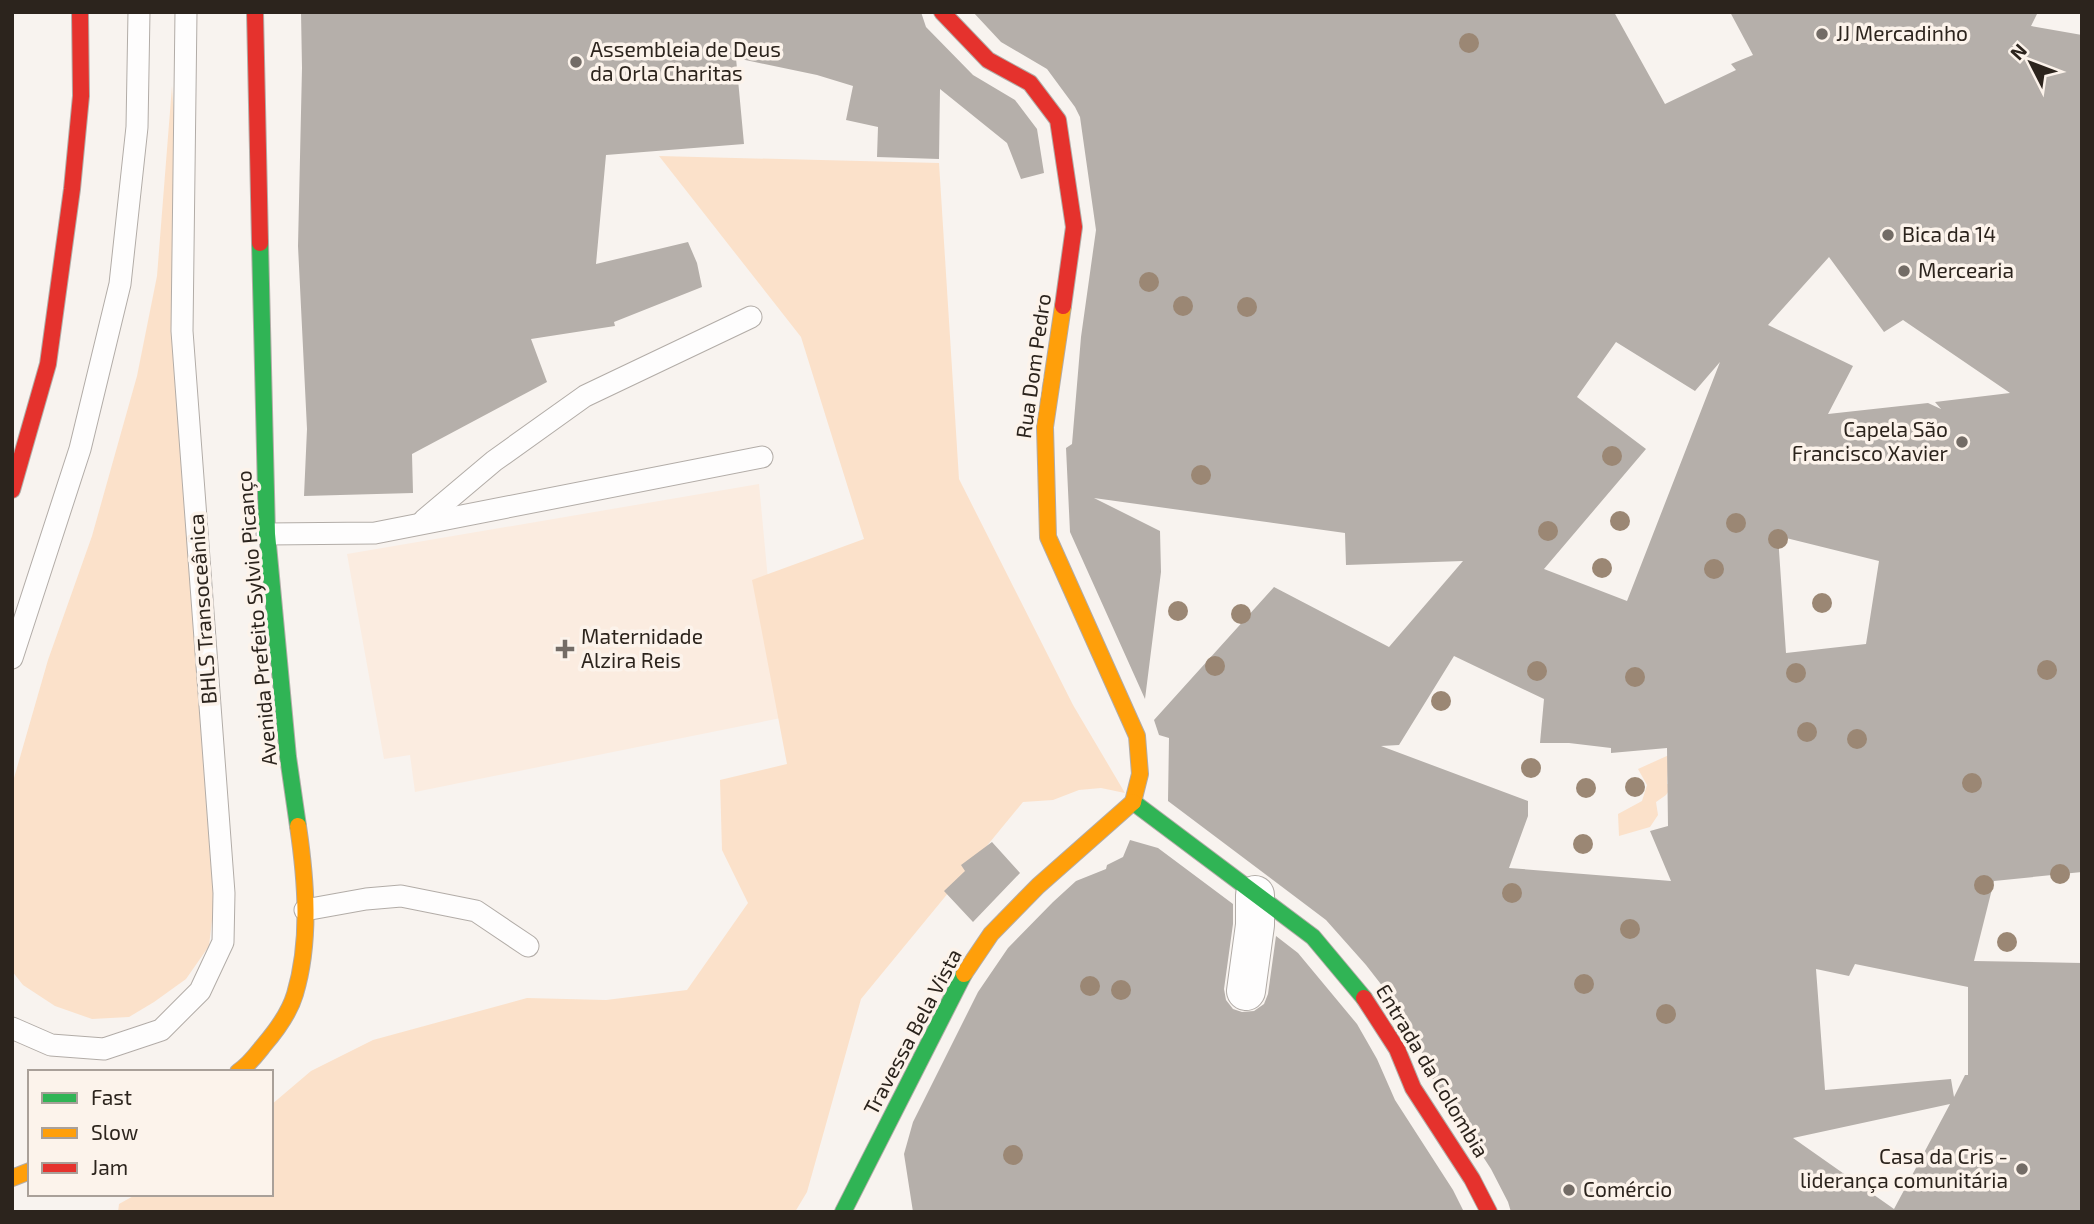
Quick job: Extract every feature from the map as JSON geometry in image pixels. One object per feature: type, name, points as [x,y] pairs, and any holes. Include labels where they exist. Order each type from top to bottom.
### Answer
[{"type":"street","points":[[12,490],[48,364],[54,324],[72,189],[80,96],[79,12]]},
{"type":"street","name":"Avenida Prefeito Sylvio Picanço","points":[[241,1070],[271,1037],[295,996],[304,949],[306,909],[303,860],[288,757],[267,534],[255,12]]},
{"type":"street","name":"Rua Dom Pedro","points":[[942,12],[988,60],[1030,83],[1058,120],[1074,227],[1051,402],[1045,427],[1048,537],[1137,736],[1140,774],[1133,802]]},
{"type":"street","name":"Entrada da Colombia","points":[[1133,802],[1313,937],[1375,1012],[1397,1049],[1413,1088],[1472,1179],[1489,1212]]},
{"type":"street","name":"Travessa Bela Vista","points":[[843,1212],[959,981],[991,934],[1038,886],[1133,802]]},
{"type":"street","points":[[1245,991],[1255,925],[1255,895]]},
{"type":"lane","points":[[12,658],[80,449],[120,284],[137,127],[139,12]]},
{"type":"lane","name":"BHLS Transoceânica","points":[[12,1028],[51,1045],[104,1049],[161,1030],[200,991],[223,942],[225,893],[183,331],[186,12]]},
{"type":"lane","points":[[421,522],[494,461],[585,396],[751,317]]},
{"type":"lane","points":[[267,534],[375,533],[762,457]]},
{"type":"lane","points":[[306,909],[401,896],[476,911],[528,946]]},
{"type":"shaded area","points":[[172,86],[219,862],[209,946],[186,979],[129,1017],[92,1019],[55,1006],[23,985],[12,971],[12,785],[48,660],[92,536],[137,376],[157,276]]},
{"type":"shaded area","points":[[659,156],[939,163],[959,479],[1073,705],[1125,793],[1101,788],[1079,790],[1053,800],[1023,802],[861,999],[807,1192],[795,1212],[118,1212],[119,1204],[133,1196],[273,1196],[273,1103],[311,1071],[373,1040],[527,998],[606,1000],[687,990],[748,903],[722,850],[720,780],[787,764],[752,580],[864,539],[801,337]]},
{"type":"shaded area","name":"Maternidade Alzira Reis","points":[[759,484],[781,718],[415,792],[410,755],[384,759],[347,554]]},
{"type":"shaded area","points":[[1669,755],[1667,784],[1674,783],[1666,795],[1656,802],[1658,815],[1650,827],[1619,836],[1618,814],[1642,801],[1647,785],[1638,769]]},
{"type":"building","points":[[301,12],[921,12],[926,27],[973,75],[1015,100],[1037,129],[1044,173],[1021,179],[1007,143],[940,89],[939,159],[877,157],[878,127],[846,120],[853,86],[817,75],[736,58],[744,144],[606,155],[596,264],[688,242],[697,263],[702,287],[614,322],[615,326],[531,339],[547,382],[412,454],[413,493],[304,496],[307,429],[298,246]]},
{"type":"building","points":[[973,12],[1614,12],[1665,104],[1736,70],[1731,64],[1753,55],[1730,12],[2038,12],[2031,26],[2082,35],[2082,872],[1994,881],[1974,961],[2082,963],[2082,1212],[1511,1212],[1491,1169],[1432,1078],[1416,1038],[1394,1001],[1366,965],[1326,920],[1168,801],[1169,738],[1159,735],[1154,720],[1274,587],[1389,647],[1463,561],[1346,565],[1345,533],[1094,498],[1160,531],[1161,572],[1145,699],[1070,532],[1066,448],[1072,444],[1081,337],[1096,230],[1080,117],[1047,69],[1001,42]],"holes":[[[1829,257],[1884,332],[1903,320],[2010,393],[1935,402],[1941,409],[1928,403],[1828,414],[1853,366],[1768,325]],[[1616,342],[1695,391],[1720,362],[1627,601],[1544,569],[1646,449],[1577,397]],[[1778,536],[1879,561],[1866,644],[1786,653]],[[1454,656],[1544,699],[1540,743],[1611,748],[1611,753],[1667,748],[1668,826],[1650,831],[1671,881],[1509,868],[1528,816],[1528,801],[1381,746],[1399,745]],[[1855,964],[1968,987],[1968,1075],[1965,1075],[1954,1097],[1951,1079],[1825,1090],[1816,969],[1849,976]],[[1950,1104],[1894,1209],[1793,1138]]]},
{"type":"building","points":[[1130,840],[1158,848],[1233,904],[1233,924],[1224,989],[1226,1000],[1233,1009],[1242,1012],[1254,1011],[1264,1004],[1268,994],[1276,936],[1298,953],[1357,1024],[1377,1059],[1395,1100],[1453,1190],[1464,1212],[913,1212],[904,1154],[913,1122],[978,992],[1008,948],[1053,902],[1076,881],[1106,869],[1107,865],[1123,857]]},
{"type":"building","points":[[992,842],[1020,873],[973,922],[944,891],[965,871],[961,865]]},
{"type":"traffic: fast","points":[[260,243],[267,534],[288,757],[298,826]]},
{"type":"traffic: fast","points":[[1133,802],[1313,937],[1364,998]]},
{"type":"traffic: fast","points":[[843,1212],[964,974]]},
{"type":"traffic: slow","points":[[1063,306],[1045,427],[1048,537],[1137,736],[1140,774],[1133,802]]},
{"type":"traffic: slow","points":[[964,974],[991,934],[1038,886],[1133,802]]},
{"type":"traffic: slow","points":[[241,1070],[252,1060],[282,1021],[293,1000],[300,974],[306,910],[298,826]]},
{"type":"traffic: slow","points":[[12,1178],[28,1172]]},
{"type":"traffic: jam","points":[[12,490],[48,364],[72,189],[81,96],[80,12]]},
{"type":"traffic: jam","points":[[255,12],[260,243]]},
{"type":"traffic: jam","points":[[942,12],[988,60],[1030,83],[1058,120],[1074,227],[1063,306]]},
{"type":"traffic: jam","points":[[1364,998],[1397,1049],[1413,1088],[1472,1179],[1489,1212]]},
{"type":"place","name":"JJ Mercadinho","points":[[1822,34]]},
{"type":"place","name":"Assembleia de Deus da Orla Charitas","points":[[576,62]]},
{"type":"place","name":"Bica da 14","points":[[1888,235]]},
{"type":"place","name":"Mercearia","points":[[1904,271]]},
{"type":"place","name":"Capela São Francisco Xavier","points":[[1962,442]]},
{"type":"place","name":"Maternidade Alzira Reis","points":[[565,649]]},
{"type":"place","name":"Casa da Cris - liderança comunitária","points":[[2022,1169]]},
{"type":"place","name":"Comércio","points":[[1569,1190]]}]
